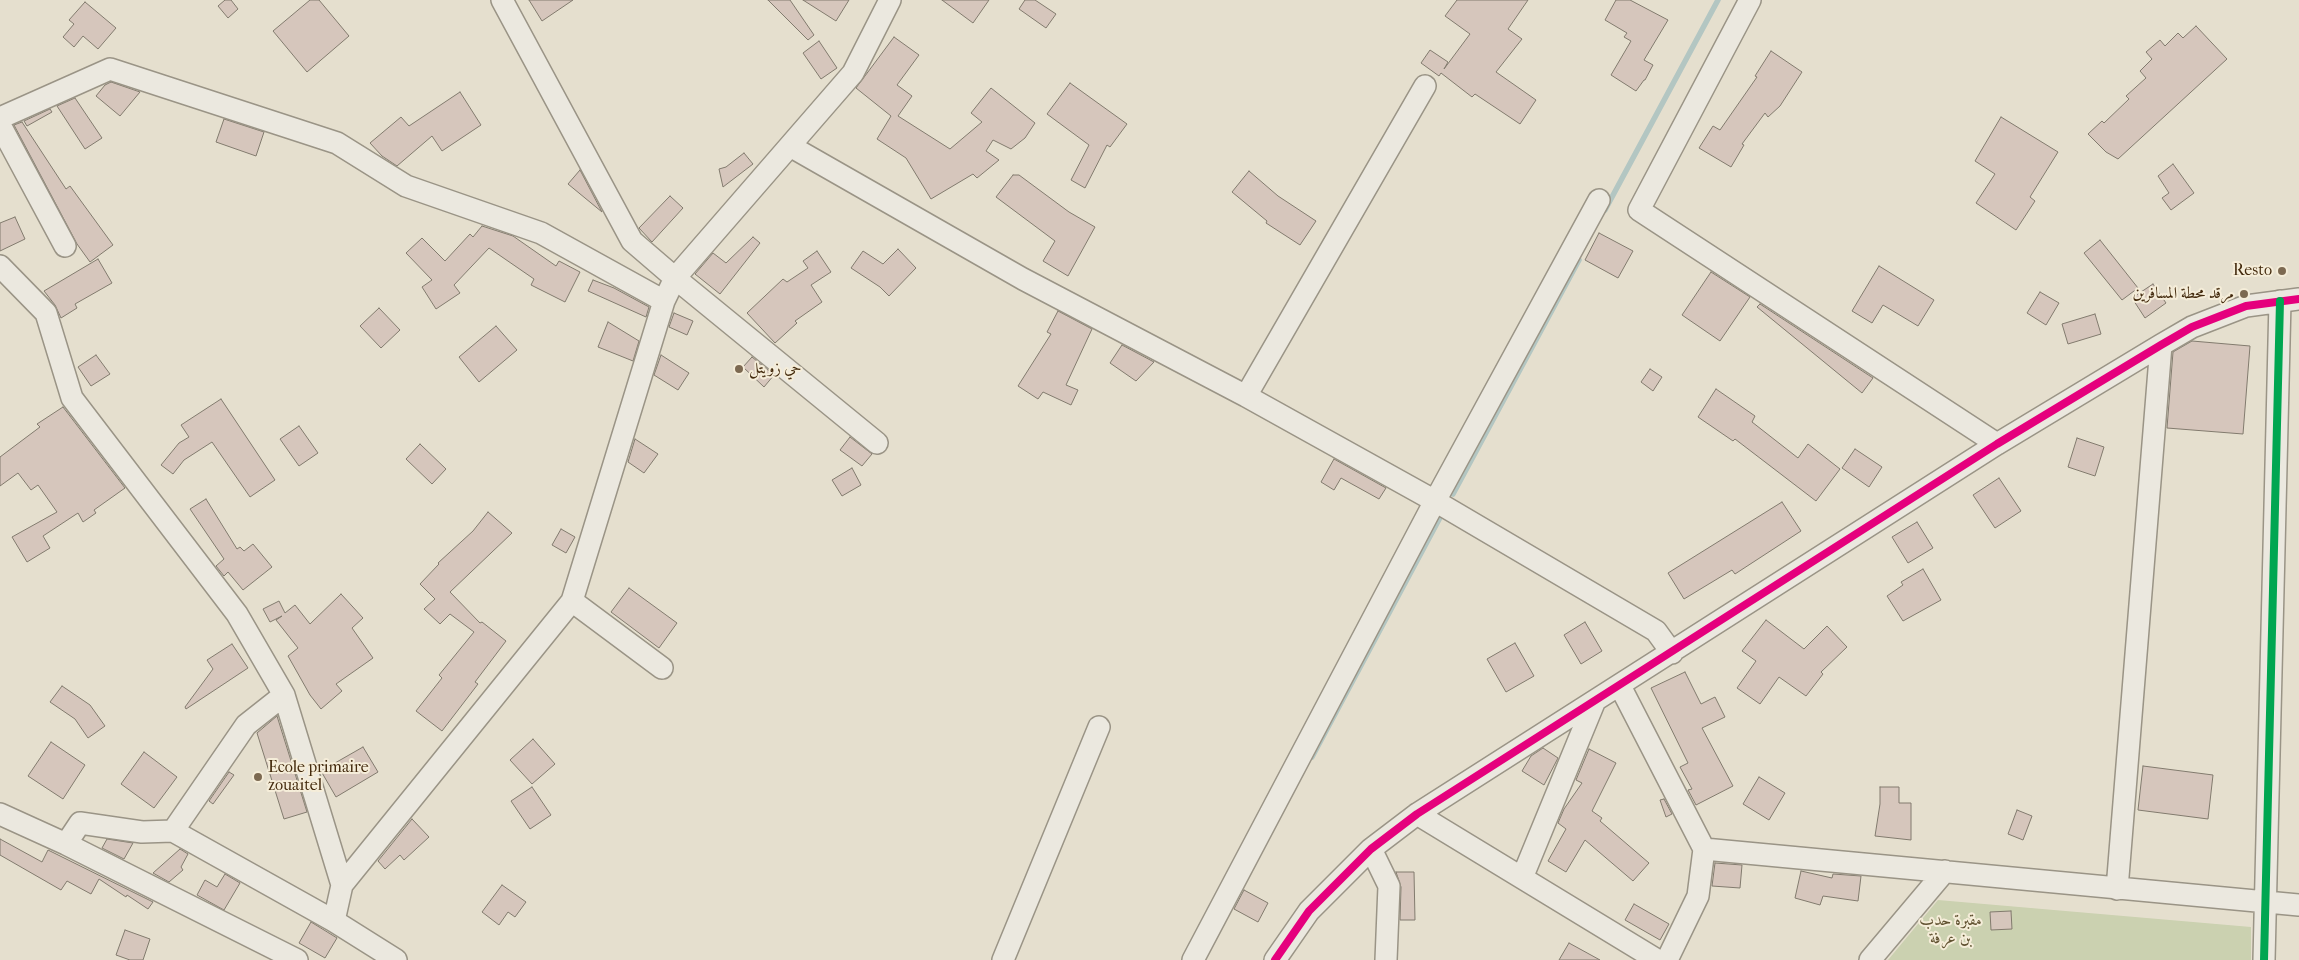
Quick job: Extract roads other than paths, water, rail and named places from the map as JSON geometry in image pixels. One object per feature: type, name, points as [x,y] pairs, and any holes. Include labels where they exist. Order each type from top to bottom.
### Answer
[{"type":"street","points":[[502,0],[632,241],[877,443]]},
{"type":"street","points":[[334,921],[342,885],[572,601],[664,301],[675,278],[853,73],[890,0]]},
{"type":"street","points":[[1750,0],[1639,210],[1997,444]]},
{"type":"street","points":[[65,246],[2,117],[110,69],[337,143],[406,186],[541,233],[664,301]]},
{"type":"street","points":[[1246,396],[1425,86]]},
{"type":"street","points":[[790,146],[1023,279],[1246,396],[1435,501],[1656,631],[1672,653]]},
{"type":"street","points":[[1193,960],[1435,501],[1599,200]]},
{"type":"street","points":[[0,266],[46,314],[72,398],[237,614],[284,695],[342,885]]},
{"type":"street","points":[[1275,960],[1309,911],[1371,849],[1417,814],[1594,703],[1997,444],[2161,345],[2192,327],[2246,306],[2290,300],[2264,903],[2264,960]]},
{"type":"street","points":[[2116,889],[2161,345]]},
{"type":"street","points":[[572,601],[662,668]]},
{"type":"street","points":[[1620,686],[1704,849],[1698,896],[1667,960]]},
{"type":"street","points":[[173,831],[246,725],[284,695]]},
{"type":"street","points":[[1522,878],[1594,703]]},
{"type":"street","points":[[1003,960],[1099,727]]},
{"type":"street","points":[[0,814],[66,844],[296,960]]},
{"type":"street","points":[[1417,814],[1657,960]]},
{"type":"street","points":[[66,844],[80,823],[142,832],[173,831],[334,921],[396,960]]},
{"type":"street","points":[[1371,849],[1389,886],[1386,960]]},
{"type":"street","points":[[1704,849],[2299,905]]},
{"type":"street","points":[[1870,960],[1945,871]]},
{"type":"waterway","points":[[1605,210],[1718,0]]},
{"type":"waterway","points":[[1453,494],[1579,260]]},
{"type":"waterway","points":[[1312,757],[1443,512]]},
{"type":"place","name":"Resto","points":[[2282,271]]},
{"type":"place","name":"مرقد محطة المسافرين","points":[[2244,294]]},
{"type":"place","name":"حي زويتل","points":[[739,369]]},
{"type":"place","name":"Ecole primaire zouaitel","points":[[258,777]]},
{"type":"park label","name":"مقبرة حدب بن عرفة","points":[[1951,930]]}]
